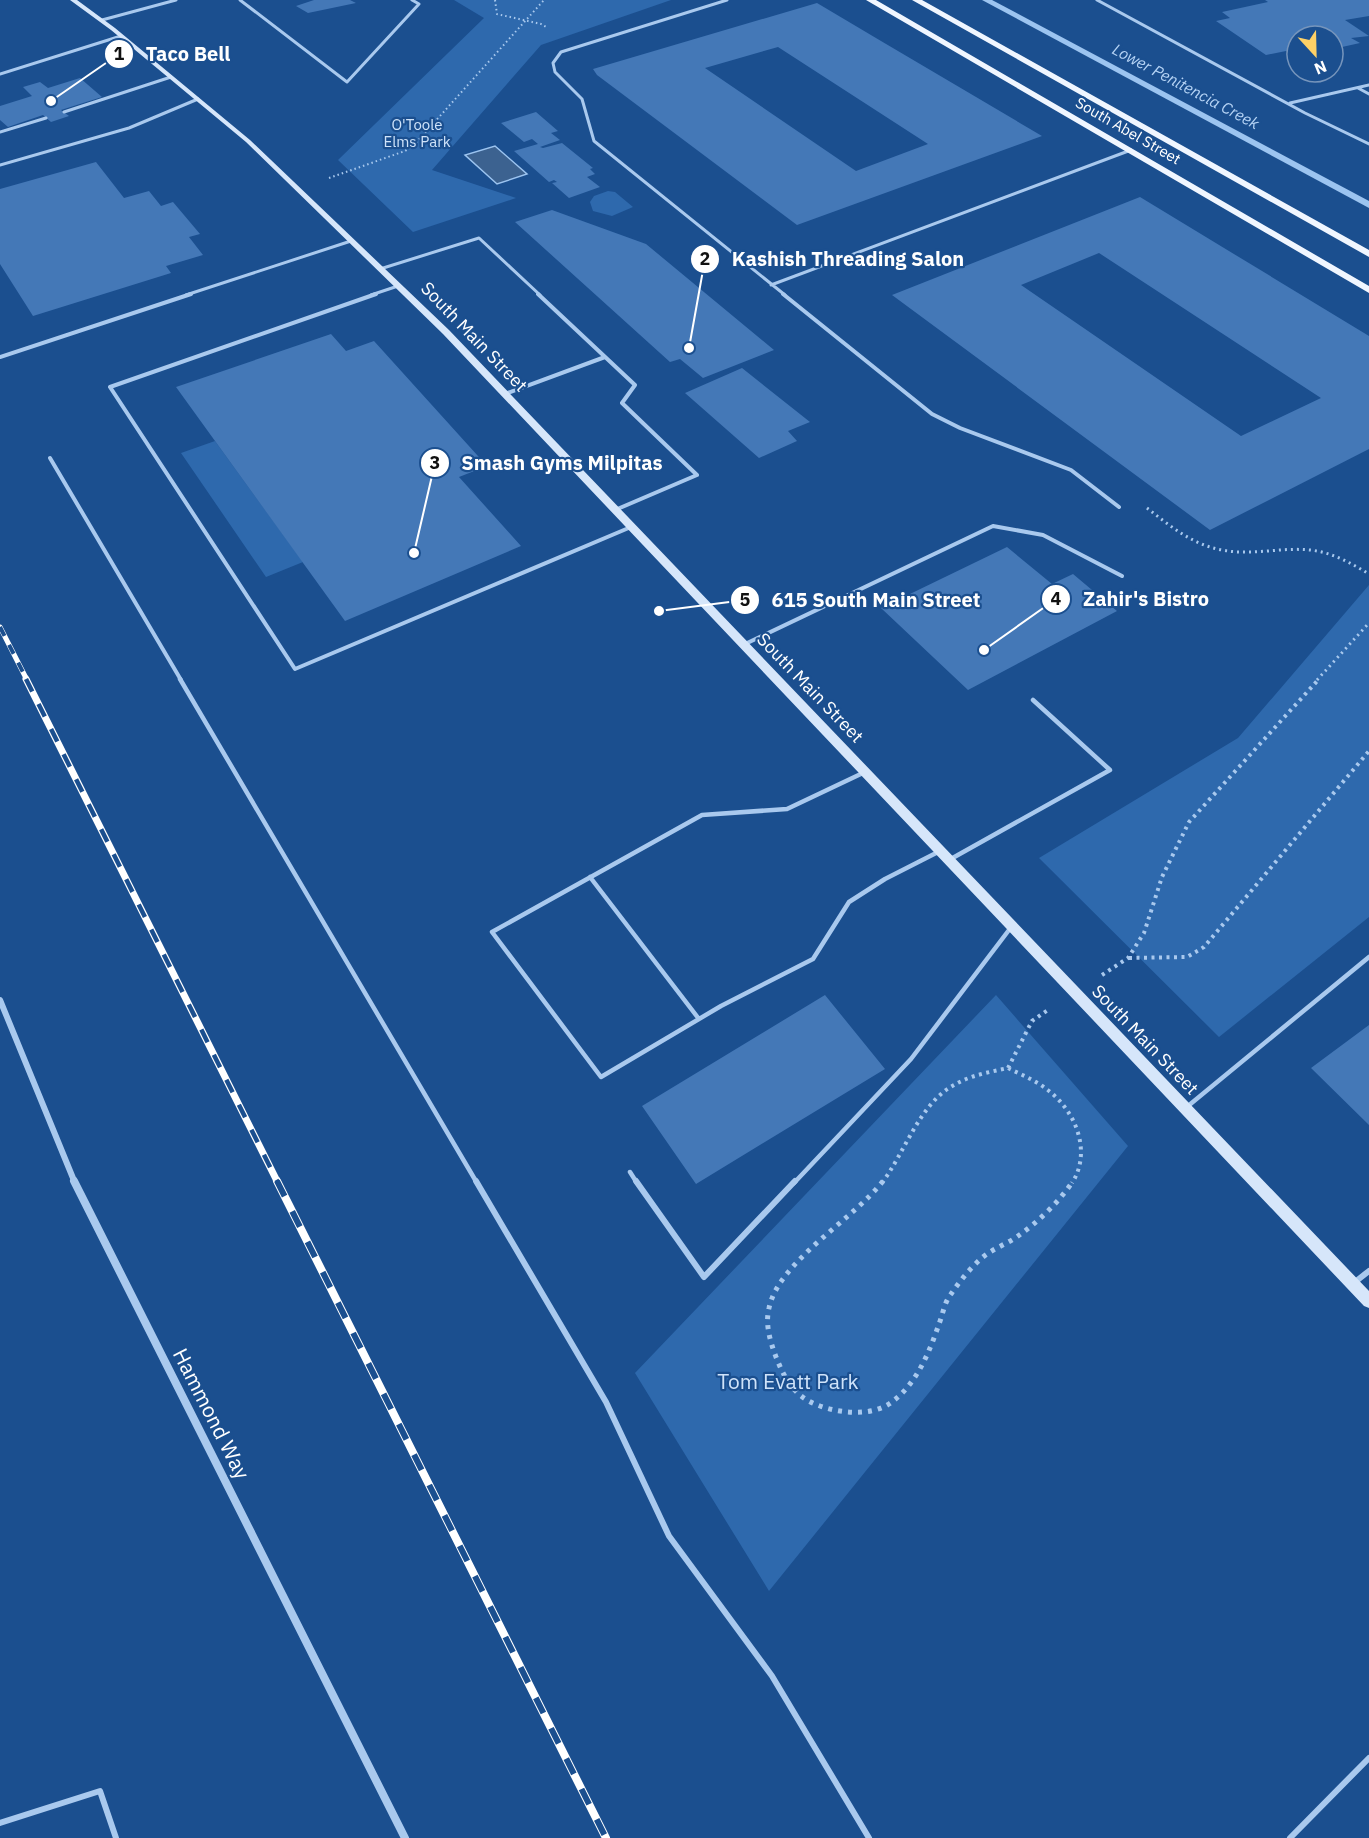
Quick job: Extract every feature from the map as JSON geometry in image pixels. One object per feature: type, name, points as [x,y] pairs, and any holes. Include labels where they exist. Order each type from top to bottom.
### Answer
[{"type":"main road","name":"South Main Street","points":[[73,0],[122,36],[248,141],[398,286],[505,394],[1369,1301]]},
{"type":"main road","name":"South Abel Street","points":[[870,0],[1369,290]]},
{"type":"main road","name":"South Abel Street","points":[[916,0],[1369,254]]},
{"type":"street","name":"Hammond Way","points":[[0,1000],[83,1202],[405,1838]]},
{"type":"lane","points":[[102,20],[176,0]]},
{"type":"lane","points":[[240,0],[347,82],[419,4],[412,0]]},
{"type":"lane","points":[[727,0],[561,52],[553,63],[555,72],[582,99],[594,141],[932,414],[960,428],[1071,470],[1119,507]]},
{"type":"lane","points":[[1097,0],[1369,144]]},
{"type":"lane","points":[[0,74],[122,36]]},
{"type":"lane","points":[[64,112],[171,77]]},
{"type":"lane","points":[[1289,103],[1369,85]]},
{"type":"lane","points":[[1358,87],[1369,94]]},
{"type":"lane","points":[[0,165],[129,128],[198,99]]},
{"type":"lane","points":[[0,132],[46,118]]},
{"type":"lane","points":[[771,285],[1131,150]]},
{"type":"lane","points":[[380,269],[479,238],[635,385],[622,403],[697,476],[615,510]]},
{"type":"lane","points":[[0,357],[351,241]]},
{"type":"lane","points":[[398,286],[110,387],[295,669],[631,527]]},
{"type":"lane","points":[[505,394],[605,357]]},
{"type":"lane","points":[[50,458],[606,1402],[669,1536],[772,1676],[868,1838]]},
{"type":"lane","points":[[743,645],[993,526],[1042,535],[1122,576]]},
{"type":"lane","points":[[865,772],[787,809],[702,815],[492,932],[601,1077],[699,1019],[813,959],[849,902],[885,879],[944,855],[1110,770],[1034,700]]},
{"type":"lane","points":[[590,877],[699,1019]]},
{"type":"lane","points":[[630,1172],[704,1277],[911,1059],[1012,926]]},
{"type":"lane","points":[[1186,1108],[1369,957]]},
{"type":"lane","points":[[1353,1284],[1369,1271]]},
{"type":"lane","points":[[1290,1838],[1369,1758]]},
{"type":"lane","points":[[0,1823],[100,1791],[116,1838]]},
{"type":"path","points":[[495,0],[497,14],[541,24],[551,29]]},
{"type":"path","points":[[297,188],[368,165],[405,151],[414,145],[544,0]]},
{"type":"path","points":[[1142,504],[1177,532],[1206,546],[1232,552],[1269,553],[1302,549],[1321,552],[1369,574]]},
{"type":"path","points":[[1008,1068],[1032,1021],[1128,958],[1144,933],[1162,877],[1189,822],[1369,623]]},
{"type":"path","points":[[1128,958],[1187,957],[1204,947],[1369,751]]},
{"type":"path","points":[[1008,1068],[1046,1087],[1072,1114],[1083,1149],[1074,1183],[1020,1235],[986,1255],[948,1297],[928,1356],[913,1383],[886,1406],[850,1413],[813,1405],[789,1387],[768,1337],[770,1302],[808,1250],[849,1219],[878,1188],[898,1161],[930,1101],[956,1081],[980,1072],[1008,1068]]},
{"type":"green space","name":"O'Toole Elms Park","points":[[454,0],[671,0],[541,45],[432,170],[516,198],[413,232],[338,160],[484,18]]},
{"type":"green space","points":[[608,191],[615,192],[633,207],[612,216],[593,211],[590,202],[594,196]]},
{"type":"green space","points":[[215,441],[303,562],[266,577],[181,453]]},
{"type":"green space","points":[[1369,585],[1369,917],[1219,1037],[1039,858],[1238,738]]},
{"type":"green space","name":"Tom Evatt Park","points":[[996,995],[1128,1146],[769,1591],[635,1373]]},
{"type":"shaded area","points":[[495,146],[527,174],[497,184],[465,155]]},
{"type":"building","points":[[314,0],[350,0],[356,3],[308,13],[296,6]]},
{"type":"building","points":[[1265,0],[1369,0],[1369,16],[1345,20],[1369,36],[1351,38],[1360,43],[1345,46],[1345,24],[1285,24],[1285,51],[1266,55],[1216,21],[1230,18],[1222,12],[1268,2]]},
{"type":"building","points":[[817,3],[1042,136],[797,225],[597,75],[593,69]],"holes":[[[778,47],[928,144],[856,171],[705,68]]]},
{"type":"building","points":[[80,78],[102,97],[61,110],[69,116],[51,122],[43,115],[8,127],[0,120],[0,106],[32,96],[23,87],[40,82],[48,88]]},
{"type":"building","points":[[536,112],[558,131],[551,133],[560,140],[540,147],[562,143],[593,168],[590,169],[595,174],[587,177],[600,187],[569,198],[552,183],[557,182],[554,180],[549,182],[514,151],[538,144],[532,139],[524,142],[501,123]]},
{"type":"building","points":[[96,162],[124,198],[149,191],[161,206],[173,202],[200,234],[189,237],[203,255],[166,266],[171,273],[33,316],[0,264],[0,189]]},
{"type":"building","points":[[1140,197],[1369,336],[1369,449],[1210,530],[892,295]],"holes":[[[1099,253],[1321,398],[1241,436],[1021,285]]]},
{"type":"building","points":[[552,210],[646,244],[774,350],[703,378],[680,359],[670,362],[515,222]]},
{"type":"building","points":[[331,334],[346,351],[374,341],[487,466],[459,477],[521,546],[345,621],[176,387]]},
{"type":"building","points":[[742,368],[810,422],[788,431],[797,441],[759,458],[685,393]]},
{"type":"building","points":[[1007,547],[1052,584],[1073,574],[1117,611],[968,690],[881,608]]},
{"type":"building","points":[[825,995],[885,1069],[696,1184],[642,1106]]},
{"type":"building","points":[[1369,1025],[1369,1125],[1311,1068]]},
{"type":"waterway","name":"Lower Penitencia Creek","points":[[986,0],[1369,205]]},
{"type":"railway","points":[[0,627],[27,680]]},
{"type":"railway","points":[[26,679],[277,1181]]},
{"type":"railway","points":[[277,1181],[606,1838]]},
{"type":"place","name":"Taco Bell","points":[[51,101]]},
{"type":"place","name":"Kashish Threading Salon","points":[[689,348]]},
{"type":"place","name":"Smash Gyms Milpitas","points":[[414,553]]},
{"type":"place","name":"615 South Main Street","points":[[659,611]]},
{"type":"place","name":"Zahir's Bistro","points":[[984,650]]}]
